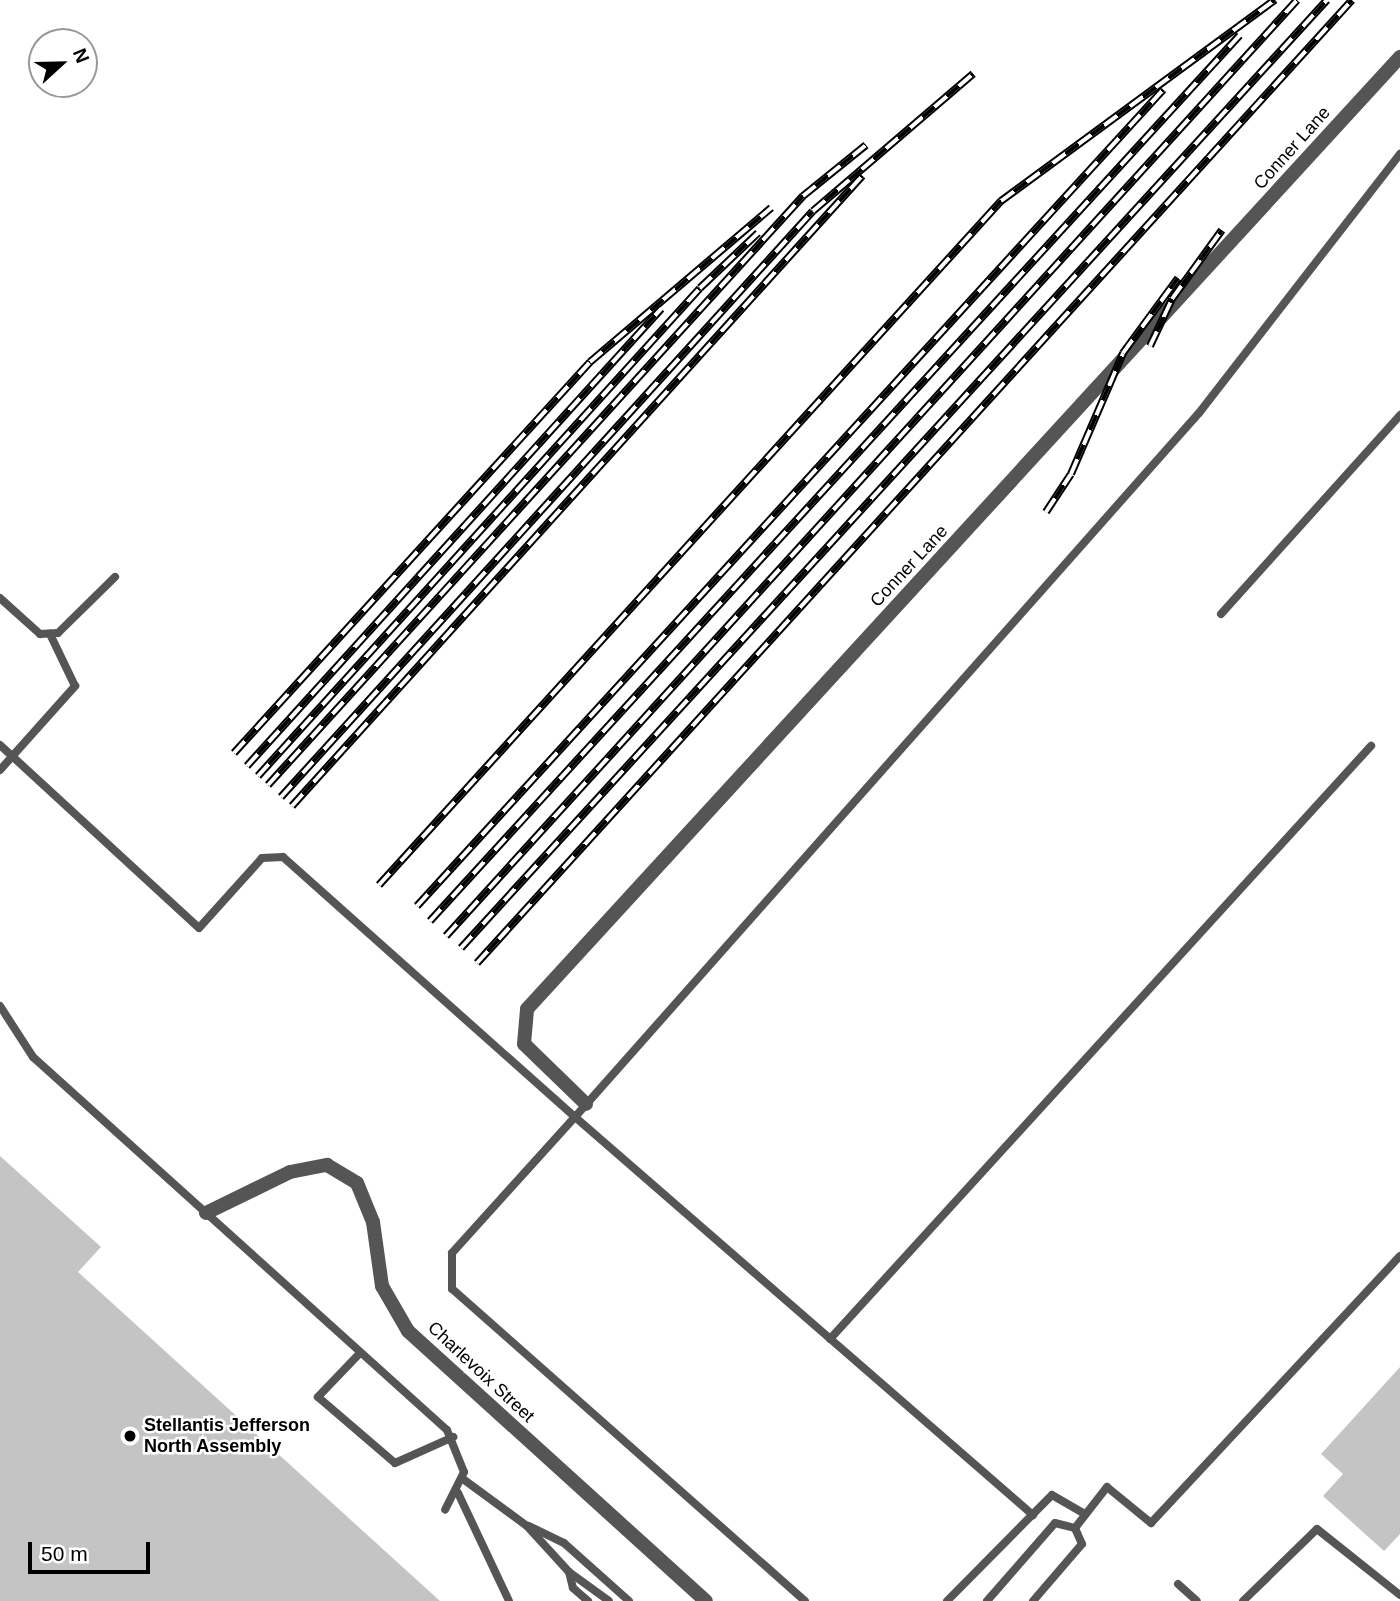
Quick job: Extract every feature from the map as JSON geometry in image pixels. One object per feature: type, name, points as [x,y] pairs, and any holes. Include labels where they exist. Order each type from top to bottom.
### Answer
[{"type":"street","name":"Conner Lane","points":[[586,1104],[524,1044],[527,1009],[1400,57]]},
{"type":"street","name":"Charlevoix Street","points":[[206,1213],[290,1172],[327,1166],[358,1183],[373,1222],[382,1286],[408,1331],[706,1601]]},
{"type":"lane","points":[[805,1601],[452,1289],[452,1253],[1207,404],[1400,154]]},
{"type":"lane","points":[[1221,614],[1400,415]]},
{"type":"lane","points":[[0,598],[40,634],[50,634],[73,625],[116,577]]},
{"type":"lane","points":[[0,770],[75,686],[50,634]]},
{"type":"lane","points":[[0,745],[199,928],[262,858],[283,857],[575,1117],[1033,1515]]},
{"type":"lane","points":[[830,1339],[1371,746]]},
{"type":"lane","points":[[0,1006],[33,1057],[453,1437],[463,1479],[458,1493],[445,1510]]},
{"type":"lane","points":[[1075,1528],[1107,1487],[1151,1523],[1400,1256]]},
{"type":"lane","points":[[360,1353],[318,1397],[395,1463],[453,1437]]},
{"type":"lane","points":[[463,1479],[527,1525],[564,1543],[629,1601]]},
{"type":"lane","points":[[458,1493],[509,1601]]},
{"type":"lane","points":[[947,1601],[1052,1495],[1085,1514]]},
{"type":"lane","points":[[987,1601],[1055,1523],[1075,1528]]},
{"type":"lane","points":[[527,1525],[569,1572],[573,1588],[587,1601]]},
{"type":"lane","points":[[1033,1601],[1082,1544],[1075,1528]]},
{"type":"lane","points":[[1243,1601],[1317,1529],[1400,1595]]},
{"type":"lane","points":[[569,1572],[582,1576],[608,1601]]},
{"type":"lane","points":[[1178,1584],[1197,1601]]},
{"type":"building","name":"Stellantis Jefferson North Assembly","points":[[0,1156],[101,1247],[78,1272],[440,1601],[0,1601]]},
{"type":"building","points":[[1400,1367],[1400,1534],[1384,1551],[1323,1496],[1343,1474],[1321,1454]]},
{"type":"railway","points":[[379,885],[1001,201],[1275,0]]},
{"type":"railway","points":[[446,936],[1297,0]]},
{"type":"railway","points":[[461,948],[1327,0]]},
{"type":"railway","points":[[477,963],[1352,0]]},
{"type":"railway","points":[[430,921],[1240,35]]},
{"type":"railway","points":[[281,797],[813,211],[973,74]]},
{"type":"railway","points":[[417,906],[1163,90]]},
{"type":"railway","points":[[268,785],[803,196],[866,145]]},
{"type":"railway","points":[[292,806],[862,176]]},
{"type":"railway","points":[[234,753],[590,362],[771,208]]},
{"type":"railway","points":[[1150,346],[1172,299],[1222,230]]},
{"type":"railway","points":[[258,776],[700,288],[758,233]]},
{"type":"railway","points":[[1046,512],[1071,474],[1123,353],[1178,278]]},
{"type":"railway","points":[[247,766],[661,309]]},
{"type":"place","name":"Stellantis Jefferson North Assembly","points":[[130,1436]]}]
